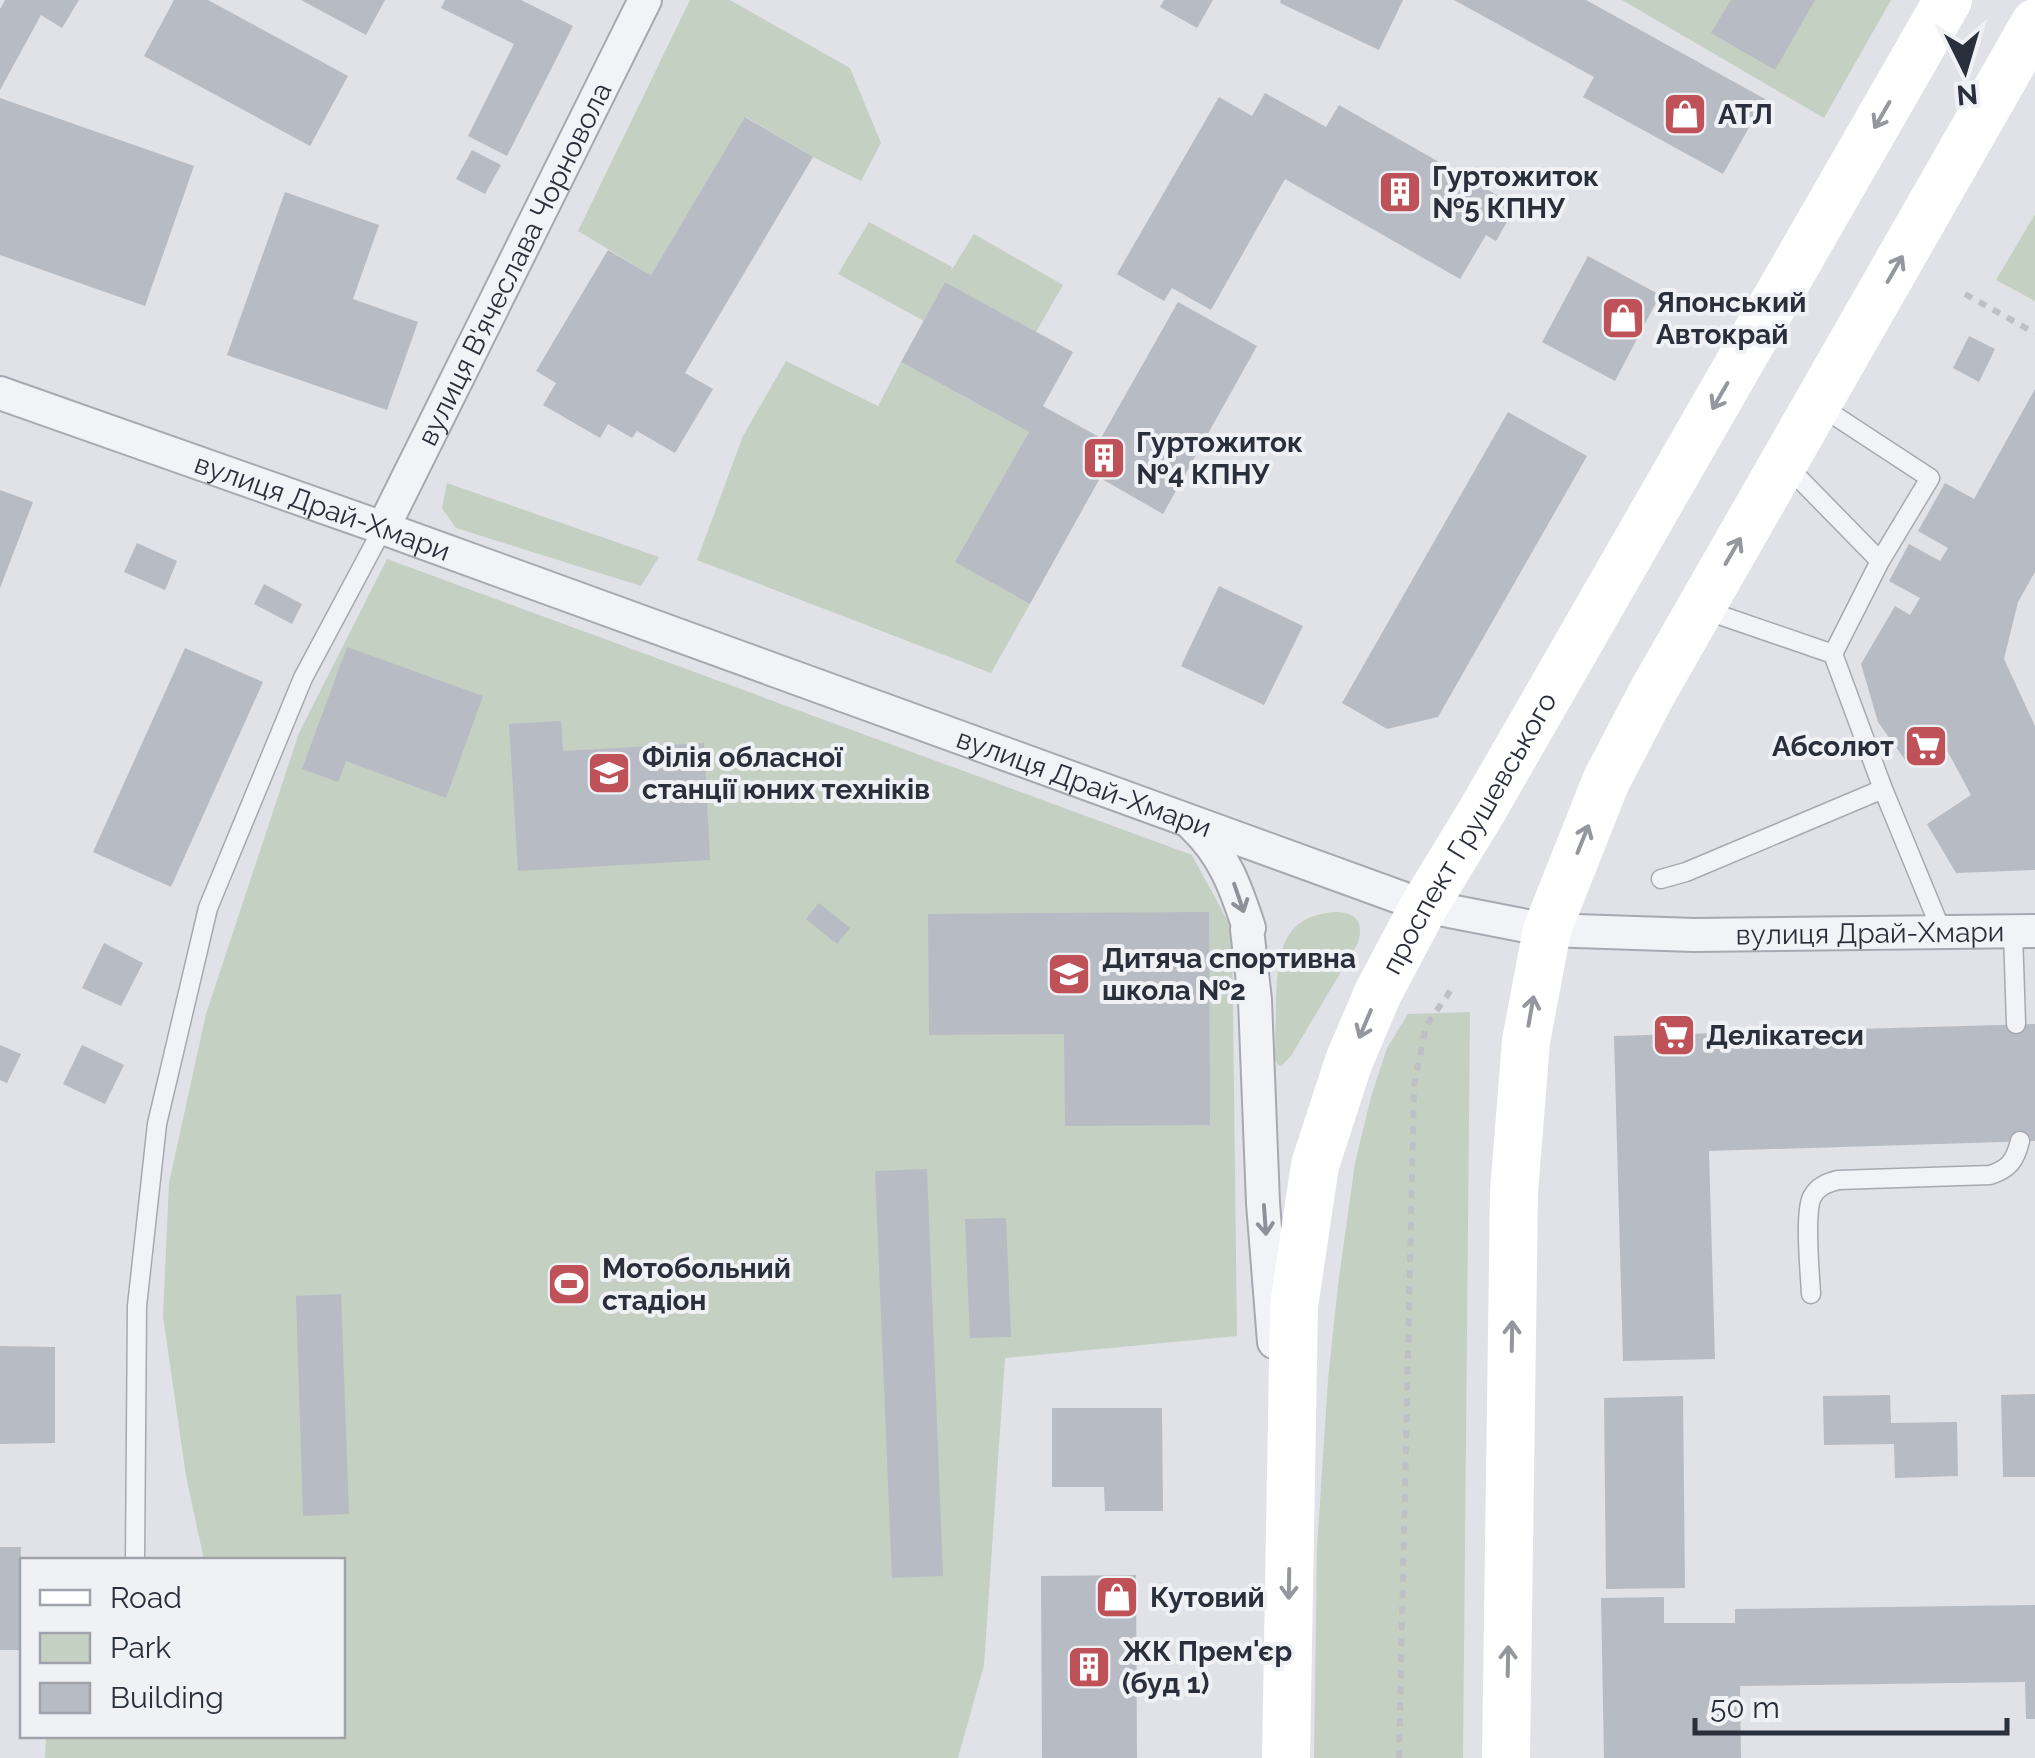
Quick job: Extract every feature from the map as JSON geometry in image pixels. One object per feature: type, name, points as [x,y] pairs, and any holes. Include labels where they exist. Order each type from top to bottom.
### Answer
[{"type":"main road","name":"проспект Грушевського","points":[[1286,1758],[1294,1306],[1315,1165],[1349,1061],[1378,993],[1424,906],[1948,0]]},
{"type":"main road","points":[[1506,1758],[1514,1192],[1526,1042],[1547,930],[1606,781],[1652,693],[2035,24]]},
{"type":"street","name":"вулиця В'ячеслава Чорновола","points":[[383,528],[645,0]]},
{"type":"street","name":"вулиця Драй-Хмари","points":[[0,393],[1424,906],[1547,930],[1694,935],[2024,932]]},
{"type":"street","points":[[1186,819],[1220,855],[1232,876],[1250,928],[1247,930],[1255,1000],[1263,1203],[1290,1516]]},
{"type":"lane","points":[[1818,404],[1930,478],[1880,561],[1834,654],[1942,932]]},
{"type":"lane","points":[[1784,462],[1880,561]]},
{"type":"lane","points":[[135,1558],[136,1306],[158,1124],[208,908],[303,678],[383,528]]},
{"type":"lane","points":[[1700,608],[1834,654]]},
{"type":"lane","points":[[1662,878],[1686,872],[1884,789]]},
{"type":"lane","points":[[2016,1024],[2024,932]]},
{"type":"lane","points":[[1811,1294],[1808,1212],[1812,1196],[1823,1184],[1838,1180],[1990,1175],[2005,1170],[2016,1159],[2020,1142]]},
{"type":"path","points":[[1965,294],[2035,333]]},
{"type":"path","points":[[1399,1758],[1414,1084],[1426,1026],[1451,990]]},
{"type":"green space","points":[[690,0],[730,0],[850,68],[881,143],[861,181],[746,117],[651,275],[578,231]]},
{"type":"green space","points":[[1622,0],[1891,0],[1824,118]]},
{"type":"green space","points":[[2035,214],[2035,301],[1996,280]]},
{"type":"green space","points":[[869,222],[952,267],[951,271],[974,234],[1063,285],[1036,332],[945,282],[924,321],[838,274]]},
{"type":"green space","points":[[786,361],[878,406],[901,362],[1029,432],[956,562],[1030,604],[991,673],[697,560],[743,436]]},
{"type":"green space","points":[[447,483],[659,557],[641,586],[456,528],[442,508]]},
{"type":"green space","name":"Мотобольний стадіон","points":[[387,559],[1192,855],[1232,929],[1237,1336],[1005,1358],[984,1665],[958,1758],[45,1758],[46,1738],[345,1738],[345,1558],[204,1558],[186,1476],[163,1316],[169,1183],[206,1014],[299,733]]},
{"type":"green space","points":[[1334,912],[1357,920],[1358,943],[1291,1056],[1278,1065],[1277,985],[1285,942],[1302,922]]},
{"type":"green space","points":[[1470,1012],[1463,1758],[1314,1758],[1317,1548],[1328,1380],[1355,1163],[1387,1048],[1408,1014]]},
{"type":"building","points":[[5,0],[79,0],[62,28],[41,15],[0,90],[0,9]]},
{"type":"building","points":[[174,0],[208,0],[348,76],[310,146],[144,56]]},
{"type":"building","points":[[301,0],[385,0],[366,35]]},
{"type":"building","points":[[445,0],[521,0],[573,26],[507,156],[468,136],[514,44],[441,8]]},
{"type":"building","points":[[1164,0],[1213,0],[1197,28],[1160,7]]},
{"type":"building","points":[[1403,0],[1379,50],[1280,3]]},
{"type":"building","points":[[1454,0],[1586,0],[1765,99],[1723,174],[1583,97],[1594,77]]},
{"type":"building","points":[[1731,0],[1815,0],[1775,70],[1711,33]]},
{"type":"building","name":"Гуртожиток №5 КПНУ","points":[[1265,93],[1326,127],[1339,105],[1516,206],[1496,241],[1486,235],[1460,279],[1285,179],[1211,310],[1172,288],[1164,301],[1117,274],[1219,97],[1252,116]]},
{"type":"building","points":[[0,98],[194,166],[145,306],[0,255]]},
{"type":"building","points":[[745,117],[813,157],[685,373],[713,389],[675,453],[637,431],[632,438],[608,424],[600,438],[543,405],[556,383],[536,371],[608,250],[651,275]]},
{"type":"building","points":[[472,150],[501,165],[485,194],[456,179]]},
{"type":"building","points":[[285,192],[379,225],[353,299],[418,322],[387,410],[227,355]]},
{"type":"building","points":[[1588,256],[1660,295],[1615,381],[1542,342]]},
{"type":"building","name":"Гуртожиток №4 КПНУ","points":[[945,282],[1073,352],[1043,406],[1101,438],[1178,302],[1257,346],[1163,514],[1100,478],[1030,604],[955,562],[1029,432],[901,362]]},
{"type":"building","points":[[1969,336],[1995,349],[1979,382],[1953,368]]},
{"type":"building","points":[[2035,389],[2035,572],[2018,602],[2004,659],[2035,726],[2035,870],[1956,873],[1927,824],[1971,795],[1942,741],[1908,764],[1878,722],[1861,664],[1895,606],[1910,615],[1920,598],[1889,581],[1909,544],[1940,561],[1948,548],[1918,531],[1945,483],[1974,499]]},
{"type":"building","points":[[1508,412],[1587,456],[1438,717],[1387,729],[1342,703]]},
{"type":"building","points":[[0,490],[33,502],[0,588]]},
{"type":"building","points":[[137,543],[177,561],[165,590],[124,572]]},
{"type":"building","points":[[264,584],[302,604],[292,624],[254,604]]},
{"type":"building","points":[[1219,586],[1303,626],[1264,705],[1181,666]]},
{"type":"building","points":[[347,647],[483,696],[446,798],[346,761],[338,782],[302,769]]},
{"type":"building","points":[[185,648],[263,682],[171,887],[93,852]]},
{"type":"building","points":[[561,721],[563,751],[704,743],[710,860],[518,871],[509,724]]},
{"type":"building","points":[[819,903],[850,928],[837,944],[806,919]]},
{"type":"building","name":"Дитяча спортивна школа №2","points":[[1209,912],[1210,1125],[1065,1126],[1064,1034],[929,1035],[928,914]]},
{"type":"building","points":[[104,943],[143,963],[121,1006],[82,988]]},
{"type":"building","points":[[2035,1024],[2035,1141],[1709,1151],[1715,1359],[1623,1361],[1614,1036]]},
{"type":"building","points":[[0,1045],[21,1054],[7,1083],[0,1080]]},
{"type":"building","points":[[82,1045],[124,1065],[105,1104],[63,1084]]},
{"type":"building","points":[[927,1169],[943,1576],[892,1578],[875,1171]]},
{"type":"building","points":[[1006,1218],[1011,1337],[970,1338],[965,1219]]},
{"type":"building","points":[[341,1294],[349,1514],[303,1516],[296,1296]]},
{"type":"building","points":[[0,1346],[55,1347],[55,1443],[0,1444]]},
{"type":"building","points":[[2035,1394],[2035,1477],[2003,1477],[2001,1395]]},
{"type":"building","points":[[1890,1395],[1891,1423],[1957,1422],[1958,1476],[1895,1478],[1894,1444],[1824,1445],[1823,1396]]},
{"type":"building","points":[[1683,1396],[1685,1588],[1606,1589],[1604,1398]]},
{"type":"building","points":[[1052,1408],[1162,1408],[1163,1511],[1105,1511],[1104,1487],[1052,1487]]},
{"type":"building","points":[[0,1547],[21,1547],[20,1650],[0,1650]]},
{"type":"building","name":"ЖК Прем'єр (буд 1)","points":[[1136,1575],[1137,1758],[1042,1758],[1041,1576]]},
{"type":"building","points":[[1664,1597],[1664,1623],[1735,1623],[1735,1609],[2035,1605],[2035,1719],[2026,1719],[2025,1682],[1740,1686],[1741,1758],[1604,1758],[1601,1598]]},
{"type":"place","name":"АТЛ","points":[[1685,114]]},
{"type":"place","name":"Гуртожиток №5 КПНУ","points":[[1400,192]]},
{"type":"place","name":"Японський Автокрай","points":[[1623,318]]},
{"type":"place","name":"Гуртожиток №4 КПНУ","points":[[1104,458]]},
{"type":"place","name":"Абсолют","points":[[1926,746]]},
{"type":"place","name":"Філія обласної станції юних техніків","points":[[609,773]]},
{"type":"place","name":"Дитяча спортивна школа №2","points":[[1069,974]]},
{"type":"place","name":"Делікатеси","points":[[1674,1035]]},
{"type":"place","name":"Мотобольний стадіон","points":[[569,1284]]},
{"type":"place","name":"Кутовий","points":[[1117,1597]]},
{"type":"place","name":"ЖК Прем'єр (буд 1)","points":[[1089,1667]]}]
